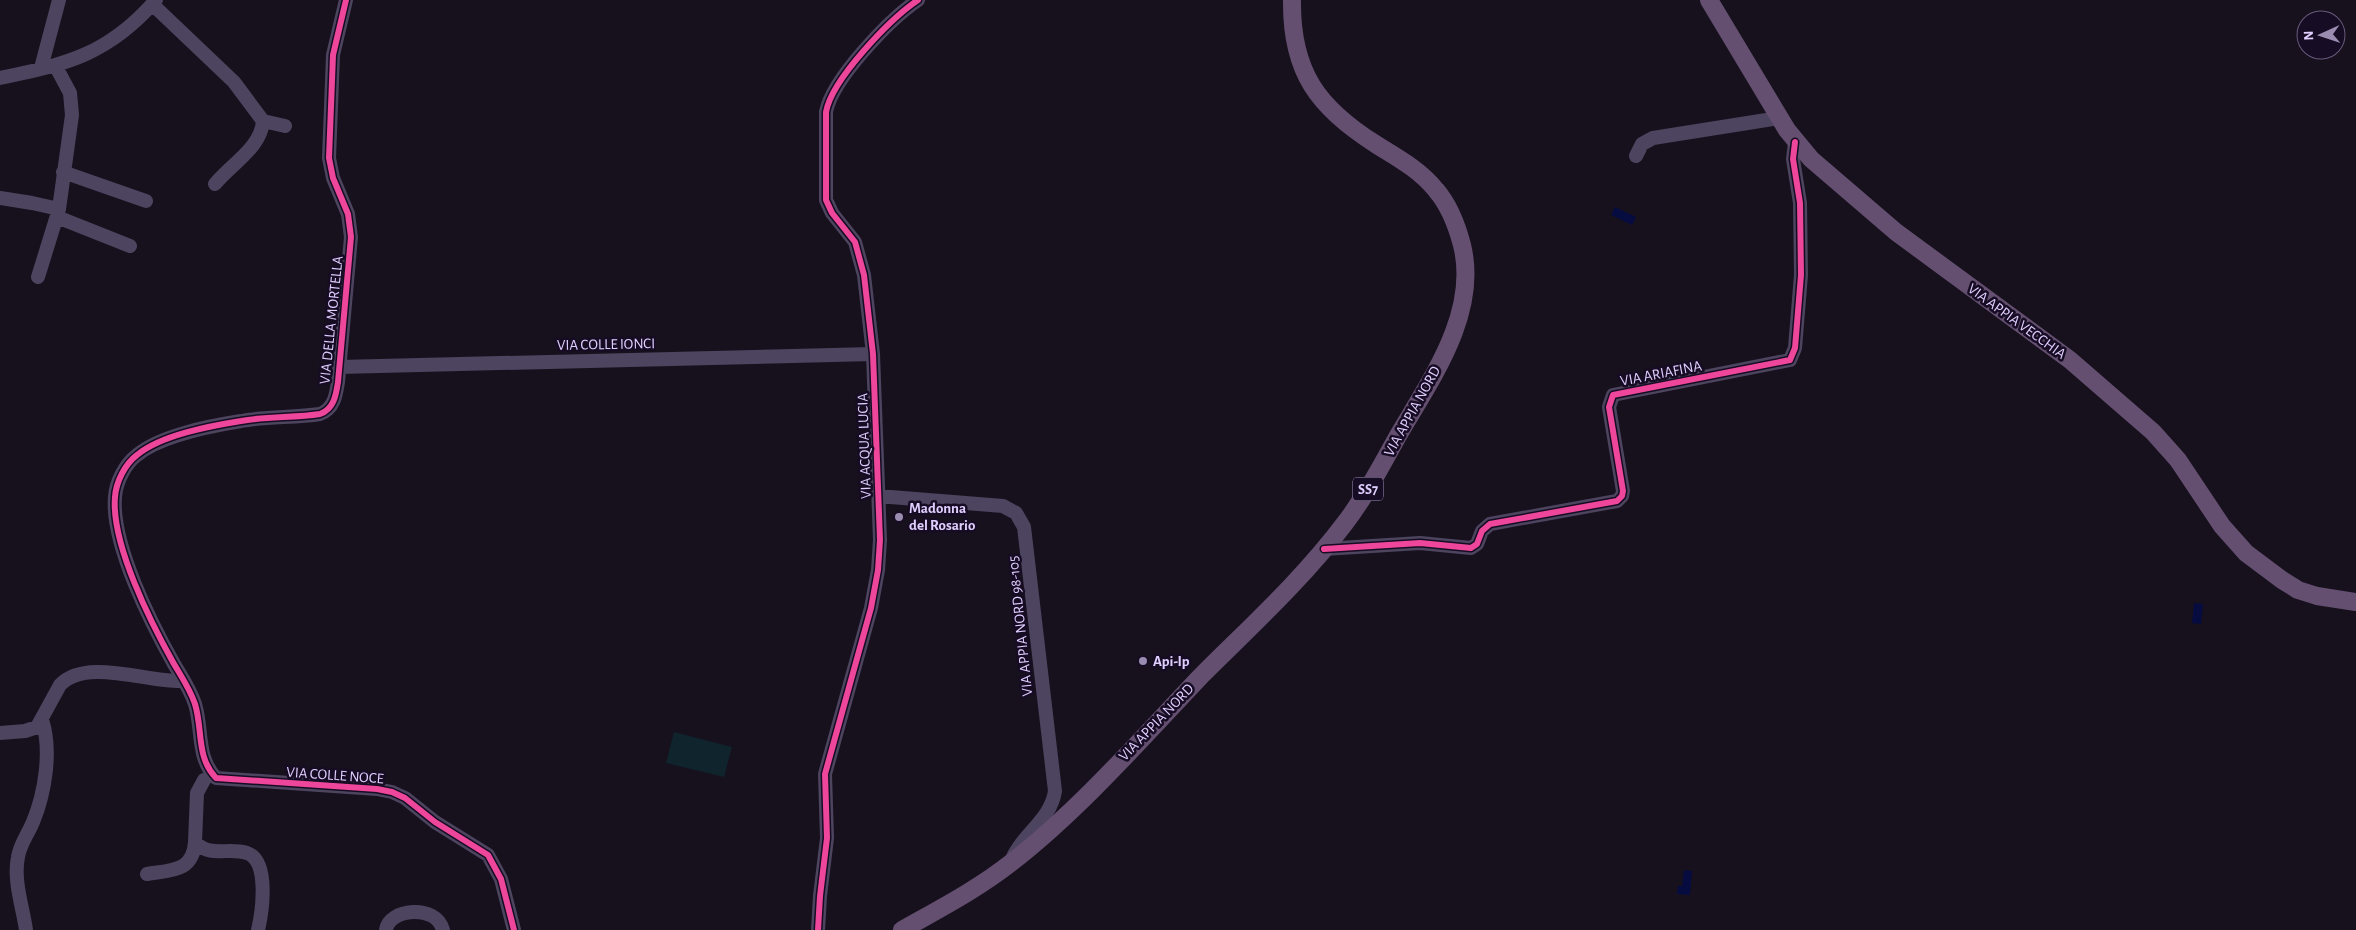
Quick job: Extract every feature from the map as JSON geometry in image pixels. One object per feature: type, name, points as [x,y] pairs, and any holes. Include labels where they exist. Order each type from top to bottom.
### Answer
[{"type":"main road","name":"VIA APPIA NORD","points":[[902,930],[957,899],[1010,863],[1092,788],[1324,550],[1364,496],[1441,358],[1460,308],[1464,264],[1456,226],[1435,188],[1411,167],[1336,116],[1312,88],[1300,64],[1296,47],[1292,0]]},
{"type":"main road","name":"VIA APPIA VECCHIA","points":[[1709,0],[1779,118],[1795,142],[1810,158],[1881,220],[2070,360],[2153,432],[2178,460],[2225,530],[2246,553],[2275,576],[2298,590],[2322,597],[2356,602]]},
{"type":"street","points":[[48,67],[59,0]]},
{"type":"street","name":"VIA DELLA MORTELLA","points":[[183,681],[146,610],[128,565],[115,508],[116,493],[122,475],[129,463],[141,452],[180,435],[239,421],[325,412],[334,398],[339,366],[351,233],[347,209],[331,170],[329,146],[334,55],[346,0]]},
{"type":"street","name":"VIA ACQUA LUCIA","points":[[818,930],[820,896],[828,838],[825,774],[875,591],[880,555],[873,354],[865,280],[859,252],[853,238],[829,208],[825,196],[826,112],[829,98],[836,86],[887,26],[918,0]]},
{"type":"street","points":[[0,78],[82,57],[106,45],[130,28],[154,2],[237,85],[263,121],[285,126]]},
{"type":"street","points":[[38,277],[58,213],[71,123],[72,102],[68,87],[48,67]]},
{"type":"street","points":[[1636,156],[1642,144],[1653,138],[1779,118]]},
{"type":"street","points":[[215,184],[254,144],[261,132],[263,121]]},
{"type":"street","name":"VIA ARIAFINA","points":[[1324,550],[1420,543],[1471,548],[1477,544],[1482,531],[1490,524],[1617,501],[1622,496],[1623,491],[1609,407],[1614,395],[1790,360],[1795,348],[1801,275],[1800,203],[1793,159],[1795,142]]},
{"type":"street","points":[[64,172],[146,201]]},
{"type":"street","points":[[0,198],[58,213],[130,246]]},
{"type":"street","name":"VIA COLLE IONCI","points":[[339,366],[873,354]]},
{"type":"street","name":"VIA APPIA NORD 98-105","points":[[878,496],[1002,506],[1016,513],[1024,528],[1055,791],[1048,812],[1020,843],[1010,863]]},
{"type":"street","points":[[0,733],[31,730],[42,720],[60,685],[78,674],[99,672],[183,681],[196,709],[203,756],[209,776],[197,793],[195,842],[192,856],[186,865],[176,869],[147,874]]},
{"type":"street","points":[[26,930],[17,858],[36,813],[46,765],[48,742],[42,720]]},
{"type":"street","name":"VIA COLLE NOCE","points":[[209,776],[377,789],[399,795],[435,822],[472,843],[490,858],[504,890],[514,930]]},
{"type":"street","points":[[195,842],[205,850],[245,853],[253,858],[259,869],[263,888],[258,930]]},
{"type":"street","points":[[386,930],[387,923],[392,918],[421,912],[434,915],[440,921],[442,930]]},
{"type":"shaded area","points":[[1615,207],[1636,217],[1632,225],[1611,215]]},
{"type":"shaded area","points":[[2194,603],[2203,604],[2201,624],[2192,623]]},
{"type":"shaded area","points":[[674,732],[732,747],[724,777],[666,763]]},
{"type":"shaded area","points":[[1684,870],[1692,871],[1690,895],[1677,894],[1678,886],[1682,886]]},
{"type":"cycle path","points":[[346,0],[333,55],[329,158],[333,178],[348,214],[351,237],[338,382],[334,401],[325,412],[320,414],[251,419],[215,426],[186,432],[147,448],[129,463],[122,474],[117,485],[115,516],[119,537],[134,583],[144,606],[193,698],[205,761],[216,778],[377,789],[392,792],[405,798],[435,822],[488,855],[501,879],[514,930]]},
{"type":"cycle path","points":[[818,930],[827,838],[825,774],[871,608],[878,570],[880,540],[873,354],[864,275],[855,242],[832,213],[826,200],[826,112],[831,98],[850,67],[878,35],[918,0]]},
{"type":"cycle path","points":[[1324,549],[1420,543],[1471,548],[1477,544],[1482,531],[1490,524],[1617,501],[1622,496],[1623,491],[1609,407],[1613,395],[1790,360],[1795,348],[1801,275],[1800,203],[1793,159],[1795,142]]},
{"type":"place","name":"Madonna del Rosario","points":[[899,517]]},
{"type":"place","name":"Api-Ip","points":[[1143,661]]}]
